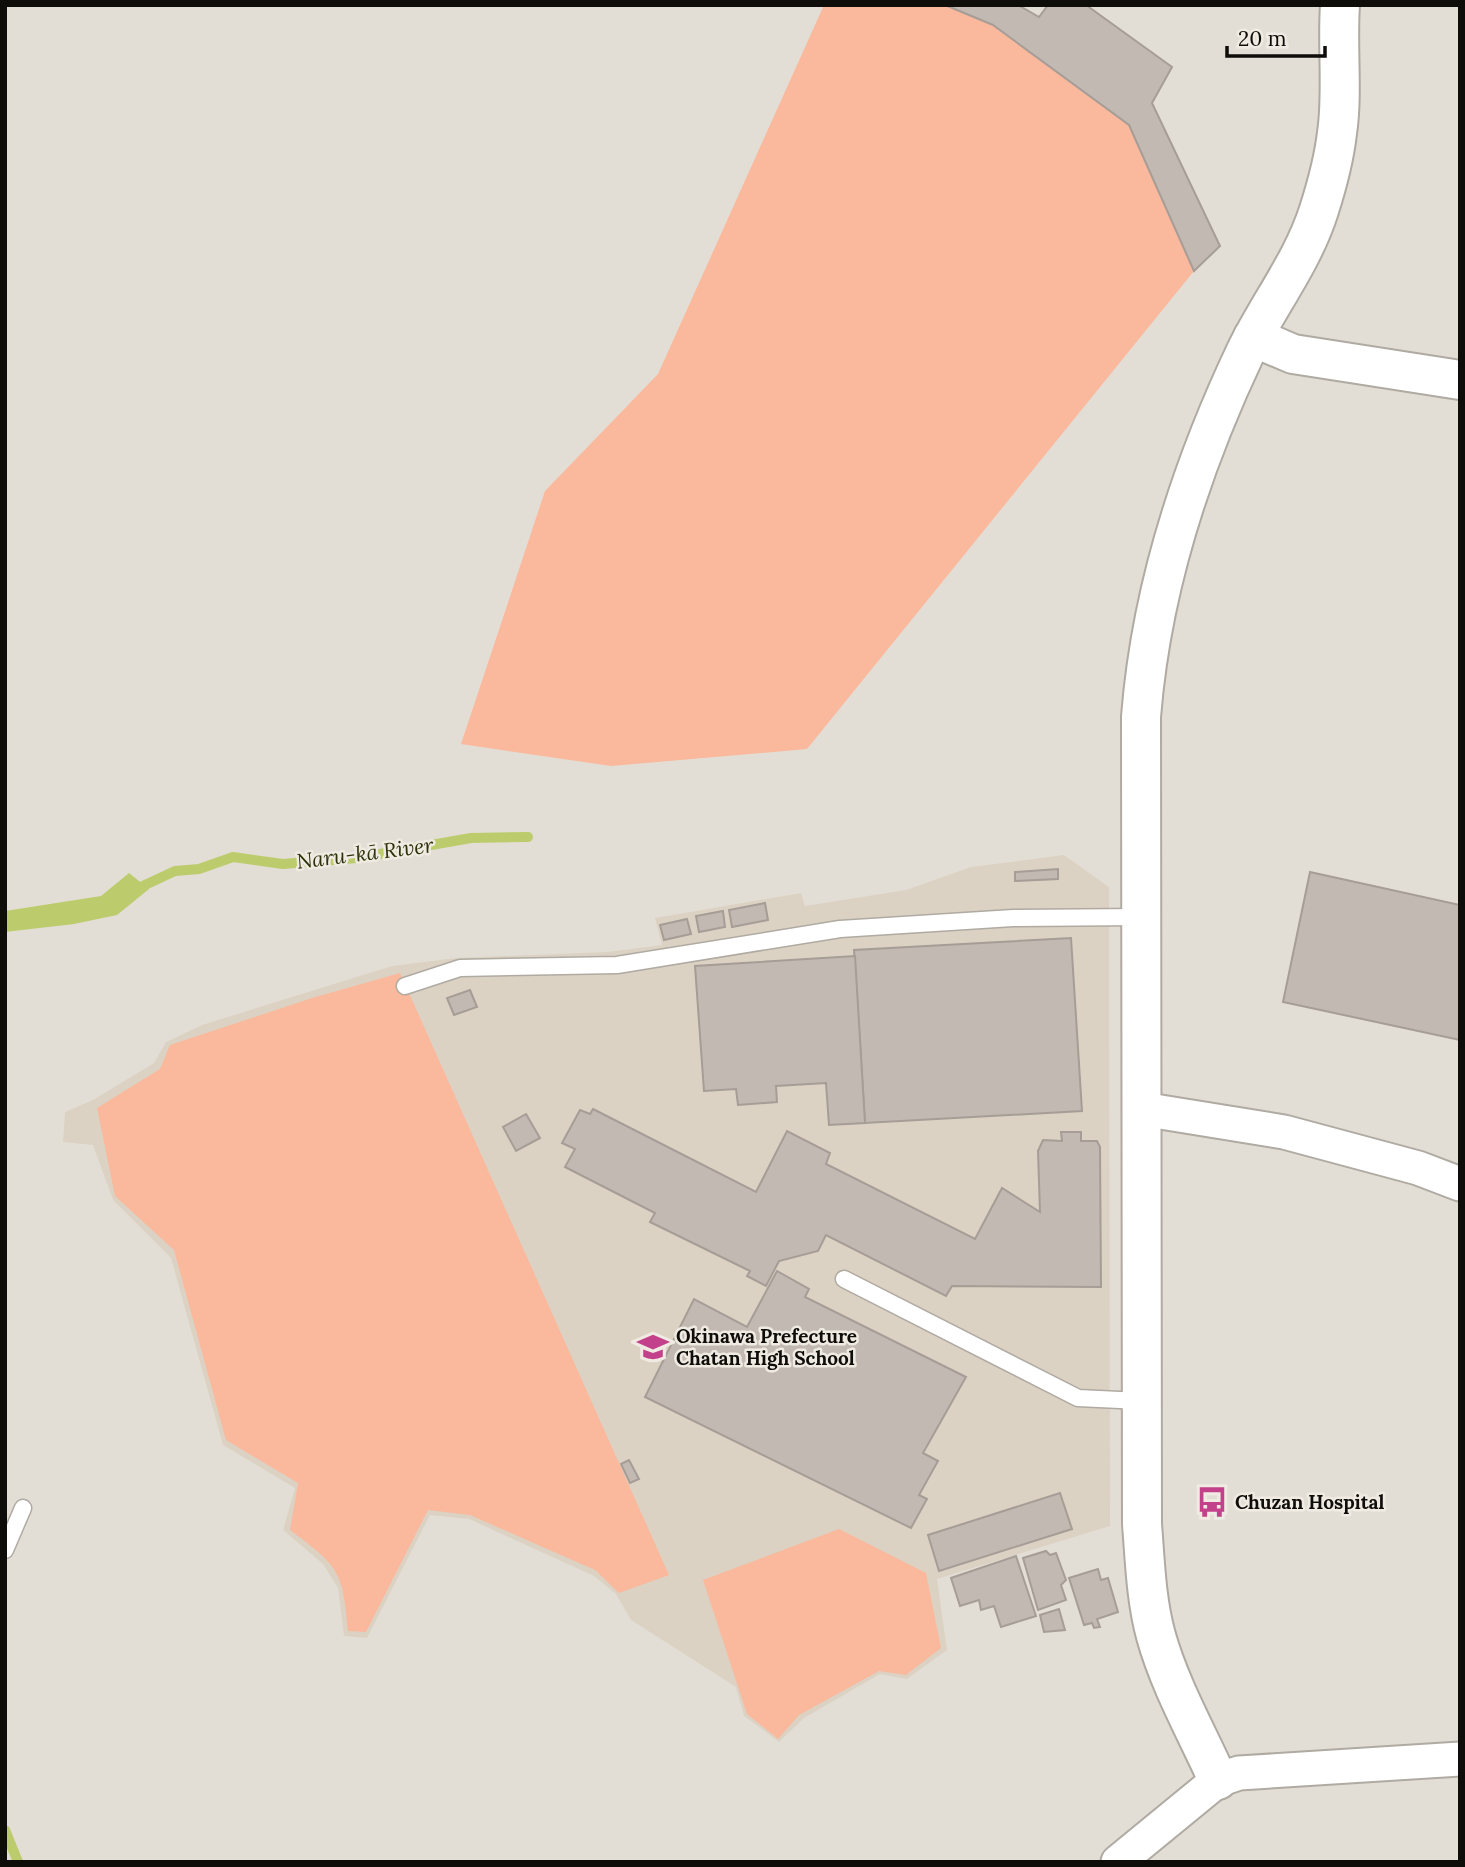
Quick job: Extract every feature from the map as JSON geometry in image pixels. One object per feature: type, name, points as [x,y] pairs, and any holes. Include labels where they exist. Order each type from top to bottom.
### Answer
[{"type":"street","points":[[1218,1780],[1156,1636],[1148,1594],[1142,1524],[1141,717],[1152,620],[1188,491],[1216,416],[1253,337],[1301,254],[1330,172],[1338,130],[1340,5]]},
{"type":"street","points":[[1253,337],[1293,354],[1460,380]]},
{"type":"street","points":[[1142,1108],[1284,1132],[1418,1168],[1460,1184]]},
{"type":"street","points":[[1118,1862],[1218,1780],[1239,1773],[1460,1759]]},
{"type":"lane","points":[[405,986],[460,968],[617,965],[839,929],[1013,918],[1141,917]]},
{"type":"lane","points":[[845,1279],[1078,1398],[1141,1401]]},
{"type":"lane","points":[[5,1550],[23,1508]]},
{"type":"shaded area","points":[[824,5],[945,5],[993,25],[1129,125],[1194,271],[807,749],[611,766],[461,744],[545,491],[658,374]]},
{"type":"shaded area","name":"Okinawa Prefecture Chatan High School","points":[[1064,855],[1109,887],[1110,1526],[937,1579],[947,1650],[907,1679],[880,1674],[804,1718],[779,1742],[744,1716],[736,1687],[631,1620],[616,1594],[594,1576],[469,1519],[430,1515],[367,1638],[344,1636],[338,1588],[323,1564],[283,1530],[295,1488],[223,1445],[171,1258],[113,1200],[93,1145],[63,1142],[65,1112],[93,1100],[154,1063],[166,1042],[202,1025],[392,966],[456,958],[607,952],[662,945],[655,918],[801,893],[805,906],[906,890],[971,867]]},
{"type":"shaded area","points":[[129,873],[149,889],[117,915],[74,924],[5,932],[5,911],[101,896]]},
{"type":"shaded area","points":[[400,973],[669,1575],[619,1593],[595,1570],[470,1515],[428,1510],[366,1632],[348,1631],[344,1595],[335,1571],[319,1552],[290,1530],[298,1483],[226,1440],[174,1250],[115,1196],[97,1108],[160,1069],[170,1045],[312,998]]},
{"type":"shaded area","points":[[839,1529],[926,1573],[941,1648],[906,1675],[879,1671],[799,1715],[778,1739],[747,1714],[703,1580]]},
{"type":"building","points":[[945,5],[1018,5],[1039,17],[1048,5],[1086,5],[1172,67],[1152,103],[1220,246],[1194,271],[1129,125],[993,25]]},
{"type":"building","points":[[1058,869],[1058,879],[1015,881],[1015,872]]},
{"type":"building","points":[[1310,872],[1460,905],[1460,1040],[1283,1002]]},
{"type":"building","points":[[765,903],[768,920],[732,927],[729,910]]},
{"type":"building","points":[[723,911],[725,927],[699,932],[696,916]]},
{"type":"building","points":[[687,919],[691,934],[664,940],[660,925]]},
{"type":"building","points":[[1071,938],[1082,1111],[865,1123],[854,950]]},
{"type":"building","points":[[855,956],[865,1123],[829,1125],[826,1083],[776,1086],[777,1102],[738,1105],[736,1089],[704,1091],[695,966]]},
{"type":"building","points":[[470,990],[477,1007],[454,1015],[447,998]]},
{"type":"building","points":[[593,1109],[756,1192],[787,1131],[830,1153],[826,1164],[975,1239],[1002,1188],[1040,1212],[1038,1151],[1043,1140],[1062,1141],[1061,1132],[1081,1132],[1081,1141],[1097,1141],[1100,1147],[1101,1287],[952,1286],[946,1296],[826,1235],[818,1251],[779,1261],[766,1286],[747,1276],[750,1271],[650,1222],[655,1213],[565,1167],[575,1149],[562,1143],[580,1110],[590,1114]]},
{"type":"building","points":[[526,1114],[540,1138],[516,1151],[503,1127]]},
{"type":"building","points":[[777,1271],[809,1289],[805,1297],[966,1377],[923,1453],[938,1461],[919,1495],[927,1499],[911,1528],[645,1397],[694,1299],[747,1327]]},
{"type":"building","points":[[629,1460],[639,1479],[630,1483],[621,1464]]},
{"type":"building","points":[[1060,1493],[1072,1529],[939,1571],[928,1535]]},
{"type":"building","points":[[1046,1551],[1050,1555],[1056,1553],[1066,1580],[1061,1585],[1066,1600],[1038,1610],[1023,1558]]},
{"type":"building","points":[[1016,1556],[1036,1616],[1001,1627],[994,1606],[981,1610],[979,1600],[960,1606],[951,1578]]},
{"type":"building","points":[[1098,1569],[1101,1580],[1108,1578],[1118,1612],[1097,1619],[1100,1627],[1094,1628],[1092,1623],[1084,1625],[1069,1578]]},
{"type":"building","points":[[1059,1609],[1065,1630],[1044,1632],[1040,1615]]},
{"type":"waterway","name":"Naru-kā River","points":[[132,891],[175,871],[199,869],[233,857],[283,864],[357,858],[471,838],[528,837]]},
{"type":"waterway","points":[[5,1830],[18,1862]]},
{"type":"place","name":"Okinawa Prefecture Chatan High School","points":[[653,1347]]},
{"type":"place","name":"Chuzan Hospital","points":[[1212,1502]]}]
